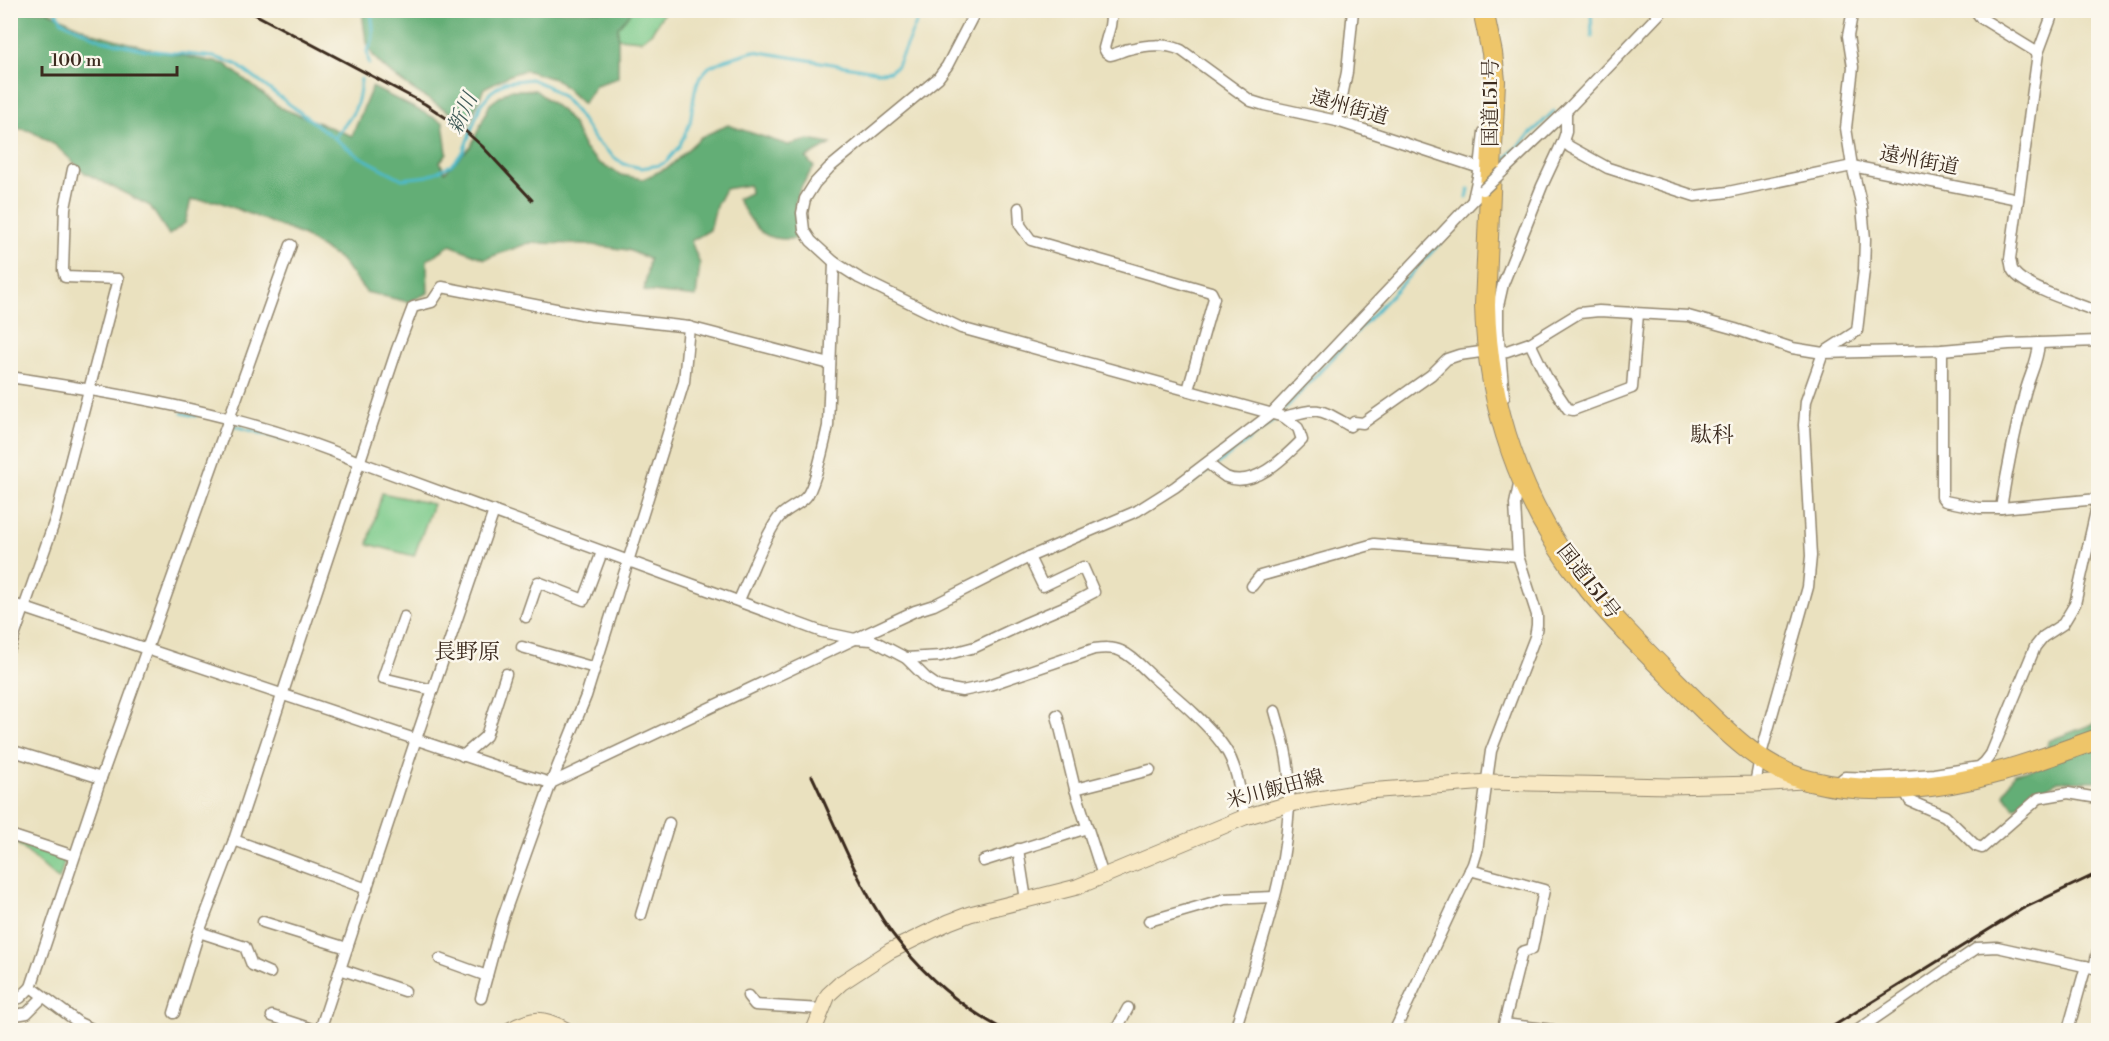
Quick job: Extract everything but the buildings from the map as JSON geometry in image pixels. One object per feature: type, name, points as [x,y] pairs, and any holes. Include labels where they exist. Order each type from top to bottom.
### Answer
[{"type":"highway","name":"国道151号","points":[[1484,10],[1492,53],[1495,109],[1485,264],[1485,325],[1492,352],[1500,414],[1521,476],[1542,520],[1582,581],[1608,612],[1726,732],[1760,758],[1808,780],[1834,786],[1903,788],[1960,781],[2001,772],[2098,739]]},
{"type":"main road","name":"米川飯田線","points":[[814,1030],[828,995],[868,964],[900,945],[970,914],[1077,887],[1245,817],[1289,804],[1367,791],[1488,782],[1664,786],[1808,780]]},
{"type":"main road","points":[[510,1030],[532,1020],[546,1020],[566,1030]]},
{"type":"street","points":[[976,10],[947,66],[938,78],[829,168],[815,183],[805,199],[802,213],[804,230],[811,241],[834,262],[859,278],[961,328],[1284,417],[1298,428],[1302,440],[1276,465],[1245,480],[1227,477],[1208,463]]},
{"type":"street","name":"遠州街道","points":[[1112,10],[1104,48],[1110,55],[1127,49],[1171,46],[1251,101],[1337,121],[1480,168]]},
{"type":"street","points":[[1337,121],[1347,72],[1353,10]]},
{"type":"street","points":[[10,603],[463,756],[551,783],[915,611],[934,605],[1029,557],[1137,511],[1175,487],[1271,414],[1473,200],[1566,111],[1663,10]]},
{"type":"street","points":[[1755,784],[1760,758],[1808,587],[1811,556],[1804,425],[1806,401],[1823,353],[1857,332],[1859,319],[1865,240],[1862,207],[1846,128],[1853,68],[1848,36],[1853,10]]},
{"type":"street","points":[[1975,10],[1981,18],[2038,53]]},
{"type":"street","points":[[2054,10],[2038,53],[2010,259],[2012,270],[2020,278],[2040,289],[2098,312]]},
{"type":"street","points":[[1473,200],[1480,168],[1486,111],[1495,109]]},
{"type":"street","points":[[1492,352],[1503,284],[1563,141],[1566,132],[1566,111]]},
{"type":"street","name":"遠州街道","points":[[1563,141],[1608,168],[1695,196],[1728,192],[1852,166],[2018,199]]},
{"type":"street","points":[[10,648],[55,520],[118,279],[65,277],[63,270],[65,208],[73,169]]},
{"type":"street","points":[[1019,208],[1020,225],[1031,240],[1211,292],[1214,298],[1188,390]]},
{"type":"street","points":[[10,990],[20,998],[31,987],[101,778],[291,245]]},
{"type":"street","points":[[739,600],[776,521],[809,494],[828,426],[834,262]]},
{"type":"street","points":[[174,1013],[199,932],[234,840],[359,462],[413,307],[432,302],[442,287],[592,316],[689,327],[830,364]]},
{"type":"street","points":[[1284,417],[1313,409],[1326,412],[1350,426],[1354,422],[1363,423],[1431,375],[1448,359],[1459,355],[1492,352],[1530,343],[1579,313],[1599,311],[1688,316],[1792,348],[1823,353],[1942,350],[2009,344],[2098,341]]},
{"type":"street","points":[[1530,343],[1547,378],[1568,408],[1573,410],[1632,388],[1638,314]]},
{"type":"street","points":[[481,998],[502,920],[551,783],[586,696],[629,561],[651,483],[684,382],[689,327]]},
{"type":"street","points":[[2001,508],[2011,447],[2027,384],[2038,360],[2039,343]]},
{"type":"street","points":[[1834,786],[1845,777],[1874,778],[1934,774],[1979,767],[1991,754],[2035,647],[2043,637],[2063,624],[2075,604],[2098,500],[2001,508],[1979,508],[1945,501],[1942,497],[1942,350]]},
{"type":"street","points":[[10,377],[130,396],[229,419],[324,447],[359,462],[822,632],[872,640],[906,658],[926,678],[939,687],[962,691],[986,686],[1094,649],[1110,648],[1121,651],[1173,695],[1227,751],[1236,777],[1245,817]]},
{"type":"street","points":[[1395,1030],[1477,851],[1491,751],[1535,637],[1537,615],[1518,556],[1515,504],[1521,476]]},
{"type":"street","points":[[320,1030],[494,511]]},
{"type":"street","points":[[1252,586],[1260,576],[1374,544],[1518,556]]},
{"type":"street","points":[[526,617],[538,582],[584,600],[602,552]]},
{"type":"street","points":[[906,658],[941,656],[975,647],[1094,592],[1083,567],[1043,586],[1029,557]]},
{"type":"street","points":[[404,618],[383,678],[433,690]]},
{"type":"street","points":[[522,647],[595,668]]},
{"type":"street","points":[[463,756],[486,736],[506,674]]},
{"type":"street","points":[[1235,1030],[1274,897],[1287,837],[1289,804],[1287,764],[1275,711]]},
{"type":"street","points":[[1056,716],[1087,828],[1103,876]]},
{"type":"street","points":[[10,750],[101,778]]},
{"type":"street","points":[[1076,789],[1150,770]]},
{"type":"street","points":[[1903,788],[1911,801],[1945,816],[1976,846],[1982,848],[2039,798],[2068,793],[2098,798]]},
{"type":"street","points":[[641,915],[669,823]]},
{"type":"street","points":[[983,861],[1087,828]]},
{"type":"street","points":[[10,835],[74,856]]},
{"type":"street","points":[[234,840],[367,889]]},
{"type":"street","points":[[1018,849],[1026,900]]},
{"type":"street","points":[[1470,870],[1544,890],[1532,949],[1522,952],[1504,1024],[1553,1030]]},
{"type":"street","points":[[1149,921],[1226,899],[1274,897]]},
{"type":"street","points":[[263,922],[347,948]]},
{"type":"street","points":[[199,932],[245,947],[252,965],[270,973]]},
{"type":"street","points":[[1858,1030],[1977,948],[1997,947],[2093,967]]},
{"type":"street","points":[[2068,1030],[2098,951]]},
{"type":"street","points":[[440,959],[487,976]]},
{"type":"street","points":[[340,969],[405,991]]},
{"type":"street","points":[[31,987],[79,1023],[94,1030]]},
{"type":"street","points":[[748,996],[755,1005],[821,1009]]},
{"type":"street","points":[[10,1016],[27,1013],[43,997]]},
{"type":"street","points":[[1116,1030],[1128,1008]]},
{"type":"street","points":[[272,1016],[315,1030]]},
{"type":"green space","points":[[362,10],[632,11],[618,27],[618,78],[596,85],[583,104],[557,80],[525,70],[484,88],[469,124],[402,82],[379,62],[367,43]]},
{"type":"green space","points":[[10,11],[47,11],[93,33],[157,51],[225,64],[281,108],[352,136],[372,87],[443,122],[447,153],[440,162],[445,172],[471,146],[490,104],[509,90],[535,90],[562,111],[573,124],[584,148],[599,163],[621,175],[643,179],[669,167],[701,137],[728,125],[788,145],[809,140],[831,144],[806,158],[814,167],[798,194],[795,208],[802,238],[778,239],[762,232],[737,199],[750,193],[749,185],[725,189],[716,206],[710,230],[691,241],[700,264],[696,297],[644,291],[649,259],[628,250],[585,244],[529,243],[485,259],[450,245],[427,260],[428,293],[408,302],[366,292],[341,260],[302,235],[217,201],[191,200],[185,223],[169,235],[150,206],[85,173],[55,145],[31,131],[11,127]]},
{"type":"green space","points":[[632,11],[665,11],[652,32],[641,40],[618,38],[618,27]]},
{"type":"green space","points":[[382,493],[433,504],[414,556],[368,544]]},
{"type":"green space","points":[[2098,722],[2098,781],[2058,781],[2014,808],[2004,794],[2015,773],[2044,766],[2048,741]]},
{"type":"green space","points":[[11,838],[66,856],[59,880]]},
{"type":"waterway","name":"新川","points":[[55,10],[62,21],[102,40],[146,50],[214,57],[236,64],[357,155],[402,179],[428,176],[451,165],[463,152],[481,104],[491,92],[505,82],[531,79],[563,97],[595,140],[615,158],[624,164],[641,168],[660,165],[666,162],[679,147],[690,123],[695,90],[700,77],[709,67],[754,51],[881,72],[890,71],[897,66],[922,10]]},
{"type":"waterway","points":[[369,64],[367,50],[372,42],[373,32],[371,10]]},
{"type":"waterway","points":[[1591,10],[1592,37]]},
{"type":"waterway","points":[[335,137],[354,111],[359,98],[361,79]]},
{"type":"waterway","points":[[1501,163],[1554,111]]},
{"type":"waterway","points":[[1467,197],[1469,189]]},
{"type":"waterway","points":[[1281,413],[1440,243]]},
{"type":"waterway","points":[[182,413],[196,416]]},
{"type":"waterway","points":[[1218,464],[1274,420]]},
{"type":"waterway","points":[[231,425],[282,439]]},
{"type":"waterway","points":[[1175,493],[1196,481],[1210,469]]},
{"type":"railway","points":[[247,10],[425,104],[463,129],[532,200]]},
{"type":"railway","points":[[812,776],[852,864],[888,928],[913,959],[936,982],[976,1013],[1004,1030]]},
{"type":"railway","points":[[1827,1030],[2022,909],[2098,873]]},
{"type":"district","name":"駄科","points":[[1712,435]]},
{"type":"district","name":"長野原","points":[[467,652]]}]
